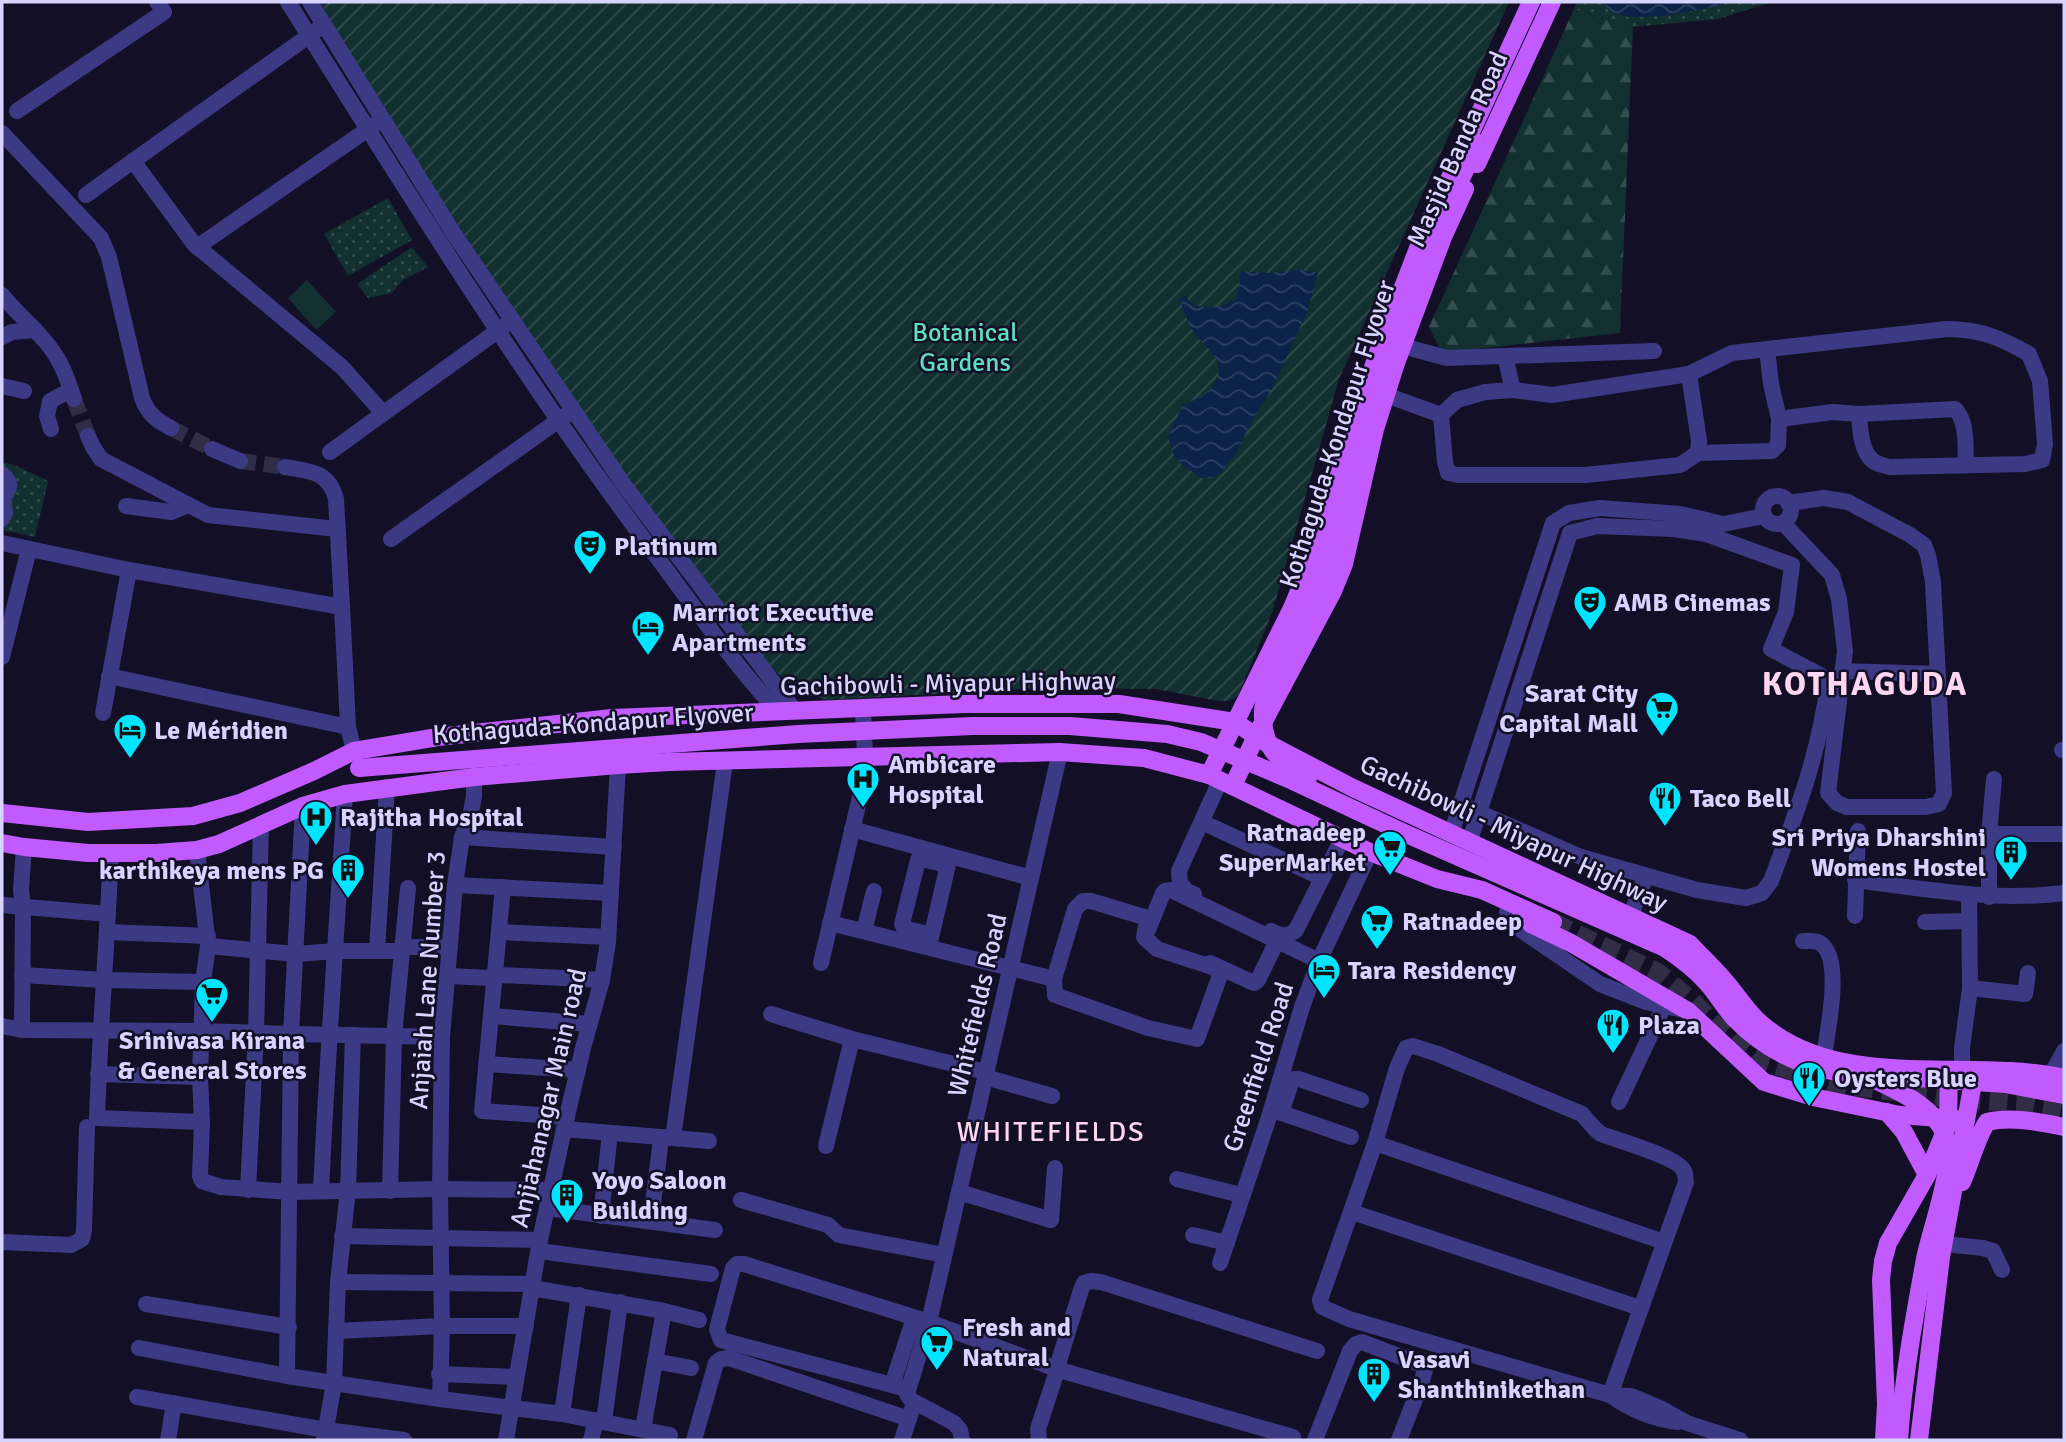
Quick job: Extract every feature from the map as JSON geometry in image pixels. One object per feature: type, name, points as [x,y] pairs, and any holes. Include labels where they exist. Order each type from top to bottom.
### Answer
[{"type":"main road","name":"Masjid Banda Road","points":[[1220,781],[1235,722],[1292,608],[1310,565],[1378,352],[1422,238],[1531,2]]},
{"type":"main road","name":"Masjid Banda Road","points":[[1220,781],[1256,736],[1333,592],[1344,564],[1375,429],[1402,346],[1443,237],[1552,2]]},
{"type":"main road","name":"Kothaguda-Kondapur Flyover","points":[[1402,832],[1278,760],[1270,749],[1265,733],[1262,717],[1264,702],[1329,559],[1393,337],[1415,276],[1478,143],[1500,114]]},
{"type":"main road","name":"Gachibowli - Miyapur Highway","points":[[356,759],[438,737],[612,718],[964,704],[1119,704],[1235,722],[1353,788],[1690,944],[1731,988],[1745,1009],[1788,1044],[1838,1061],[1866,1065],[2058,1077]]},
{"type":"main road","name":"Kothaguda-Kondapur Flyover","points":[[88,822],[193,816],[240,803],[314,771],[356,759],[972,726],[1070,726],[1167,734],[1201,742],[1283,777],[1665,948],[1706,981],[1734,1017],[1756,1037],[1779,1053],[1804,1065],[1862,1074],[1995,1083],[2064,1095]]},
{"type":"main road","points":[[2,843],[88,853],[197,850],[219,844],[303,806],[345,794],[474,777],[618,765],[1060,752],[1144,758],[1220,781],[1370,852],[1437,879],[1482,890],[1553,922]]},
{"type":"main road","points":[[2,813],[88,822],[88,853]]},
{"type":"main road","points":[[56,820],[57,850]]},
{"type":"main road","points":[[1482,890],[1487,903],[1571,943],[1688,1011],[1764,1083],[1813,1097],[1900,1115],[1957,1119]]},
{"type":"main road","points":[[1919,1440],[1951,1208],[1962,1070]]},
{"type":"main road","points":[[1884,1440],[1886,1404],[1881,1280],[1883,1261],[1888,1243],[1957,1119],[1962,1070]]},
{"type":"main road","name":"Kothaguda-Kondapur Flyover","points":[[1862,1074],[1912,1100],[1931,1114],[1946,1137],[1948,1147],[1903,1389],[1899,1440]]},
{"type":"main road","points":[[1887,1112],[1904,1132],[1927,1175]]},
{"type":"main road","points":[[1951,1208],[1987,1122],[2034,1121],[2064,1127]]},
{"type":"street","points":[[17,111],[161,7],[178,2]]},
{"type":"street","points":[[288,2],[558,421],[670,575],[759,691],[787,711]]},
{"type":"street","points":[[310,2],[452,231],[628,490],[787,711]]},
{"type":"street","points":[[86,195],[325,25]]},
{"type":"street","points":[[197,247],[383,119]]},
{"type":"street","points":[[2,133],[101,237],[109,257],[142,398],[149,413],[171,428]]},
{"type":"street","points":[[134,161],[197,247],[342,367],[383,414]]},
{"type":"street","points":[[2,295],[36,330],[60,362],[73,395],[50,401],[47,416],[51,429]]},
{"type":"street","points":[[330,452],[512,320]]},
{"type":"street","points":[[1441,415],[1457,400],[1485,392],[1513,390],[1552,395],[1689,374],[1732,353],[1947,329],[1969,329],[2000,338],[2029,354],[2040,381],[2045,444],[2042,460],[2025,464],[1889,467],[1873,462],[1867,453],[1859,414]]},
{"type":"street","points":[[2,337],[12,332],[36,330]]},
{"type":"street","points":[[1402,346],[1447,358],[1654,351]]},
{"type":"street","points":[[1441,415],[1448,473],[1458,475],[1585,475],[1680,465],[1698,453],[1772,451],[1778,445],[1779,419],[1771,384],[1768,349]]},
{"type":"street","points":[[1505,356],[1513,390]]},
{"type":"street","points":[[1689,374],[1699,441],[1698,453]]},
{"type":"street","points":[[2,386],[24,391]]},
{"type":"street","points":[[1386,395],[1441,415]]},
{"type":"street","points":[[1779,419],[1833,412],[1859,414],[1955,409],[1961,414],[1966,465]]},
{"type":"street","points":[[391,539],[573,410]]},
{"type":"street","points":[[88,436],[101,459],[208,515],[337,529]]},
{"type":"street","points":[[212,449],[240,461]]},
{"type":"street","points":[[285,467],[320,475],[334,489],[348,727],[356,759]]},
{"type":"street","points":[[2,474],[10,486],[3,499],[5,513],[2,519]]},
{"type":"street","points":[[1772,497],[1781,497],[1788,503],[1791,512],[1783,523],[1774,524],[1764,516],[1763,507],[1772,497]]},
{"type":"street","points":[[1783,523],[1832,575],[1839,599],[1845,651],[1828,793],[1837,803],[1847,807],[1926,807],[1939,804],[1944,793],[1933,582],[1924,545],[1849,502],[1824,498],[1788,503]]},
{"type":"street","points":[[126,506],[171,512],[188,505]]},
{"type":"street","points":[[1451,834],[1553,523],[1569,513],[1600,508],[1680,514],[1723,524],[1764,516]]},
{"type":"street","points":[[1462,805],[1581,857],[1697,890],[1746,898],[1762,893],[1772,881],[1806,786],[1826,704],[1828,683],[1822,676],[1771,649],[1786,612],[1792,565],[1706,534],[1674,529],[1597,526],[1570,533],[1553,523]]},
{"type":"street","points":[[1469,843],[1570,533]]},
{"type":"street","points":[[2,543],[130,570],[342,607]]},
{"type":"street","points":[[2,657],[29,549]]},
{"type":"street","points":[[103,713],[130,570]]},
{"type":"street","points":[[1842,671],[1938,674]]},
{"type":"street","points":[[109,676],[348,727]]},
{"type":"street","points":[[821,963],[863,784],[863,708]]},
{"type":"street","name":"Whitefields Road","points":[[902,1440],[906,1393],[921,1320],[944,1255],[1060,752]]},
{"type":"street","points":[[651,1221],[725,761]]},
{"type":"street","name":"Anjiahanagar Main road","points":[[506,1440],[547,1208],[565,1123],[602,980],[608,937],[618,765]]},
{"type":"street","name":"Anjaiah Lane Number 3","points":[[440,1399],[442,1037],[455,885],[462,837],[474,796],[474,777]]},
{"type":"street","points":[[1989,897],[1989,834],[1994,779]]},
{"type":"street","points":[[1220,781],[1179,871],[1180,883],[1188,891],[1276,934],[1284,936],[1296,930],[1342,839]]},
{"type":"street","points":[[377,951],[387,787]]},
{"type":"street","points":[[321,1191],[345,794]]},
{"type":"street","points":[[287,1376],[291,1034],[303,806]]},
{"type":"street","points":[[1202,822],[1322,878]]},
{"type":"street","points":[[248,1190],[256,1033],[261,824]]},
{"type":"street","points":[[852,830],[918,848],[949,860],[1031,878]]},
{"type":"street","points":[[1989,834],[2063,830]]},
{"type":"street","points":[[1855,916],[1858,831]]},
{"type":"street","points":[[462,837],[614,847]]},
{"type":"street","points":[[22,1030],[21,890],[24,847]]},
{"type":"street","points":[[897,935],[918,848]]},
{"type":"street","points":[[197,850],[208,941],[203,982],[200,1077],[202,1181],[221,1187],[290,1192],[551,1190]]},
{"type":"street","name":"Greenfield Road","points":[[1220,1263],[1241,1195],[1277,1107],[1298,1018],[1319,961],[1370,852]]},
{"type":"street","points":[[111,853],[97,1118],[202,1122]]},
{"type":"street","points":[[949,860],[918,860],[902,923],[904,928],[930,941],[1010,968],[1054,979]]},
{"type":"street","points":[[930,941],[949,860]]},
{"type":"street","points":[[1630,917],[1647,876]]},
{"type":"street","points":[[1855,880],[1989,897],[2064,893]]},
{"type":"street","points":[[455,885],[611,892]]},
{"type":"street","points":[[503,887],[482,1111],[565,1123],[610,1133],[709,1141]]},
{"type":"street","points":[[390,1191],[394,1036],[408,888]]},
{"type":"street","points":[[1277,941],[1254,983],[1154,937],[1147,929],[1163,893],[1171,890],[1319,961]]},
{"type":"street","points":[[867,927],[874,891]]},
{"type":"street","points":[[1962,1070],[1962,1048],[1970,988],[1969,895]]},
{"type":"street","points":[[1083,901],[1143,917],[1147,921],[1143,937],[1153,946],[1215,967],[1219,972],[1199,1037],[1194,1039],[1148,1028],[1058,996],[1054,992],[1054,979],[1076,909],[1083,901]]},
{"type":"street","points":[[2,905],[108,914]]},
{"type":"street","points":[[1507,912],[1518,928],[1600,984],[1646,1002],[1688,1011]]},
{"type":"street","points":[[1925,922],[1969,921]]},
{"type":"street","points":[[830,923],[867,927],[930,941]]},
{"type":"street","points":[[108,932],[208,941],[296,954],[450,947]]},
{"type":"street","points":[[499,932],[608,937]]},
{"type":"street","points":[[1803,941],[1821,944],[1830,959],[1832,988],[1824,1056]]},
{"type":"street","points":[[1970,988],[2025,994],[2028,973]]},
{"type":"street","points":[[22,975],[203,982]]},
{"type":"street","points":[[447,976],[502,975],[602,980]]},
{"type":"street","points":[[1619,1102],[1664,1006]]},
{"type":"street","points":[[771,1014],[1052,1096]]},
{"type":"street","points":[[491,1016],[590,1024]]},
{"type":"street","points":[[2,1026],[22,1030],[442,1037]]},
{"type":"street","points":[[325,1435],[334,1383],[338,1282],[348,1190],[353,1035]]},
{"type":"street","points":[[826,1146],[852,1039]]},
{"type":"street","points":[[1610,1395],[1686,1182],[1684,1171],[1678,1163],[1601,1134],[1582,1114],[1438,1054],[1413,1046],[1406,1048],[1320,1300],[1322,1307],[1349,1318],[1610,1395],[1630,1396],[1687,1423],[1740,1440]]},
{"type":"street","points":[[2058,1077],[2064,1051]]},
{"type":"street","points":[[486,1063],[578,1070]]},
{"type":"street","points":[[99,1074],[200,1077]]},
{"type":"street","points":[[1351,1137],[1277,1107],[1290,1083],[1296,1079],[1361,1100]]},
{"type":"street","points":[[2,1242],[71,1245],[82,1239],[88,1127]]},
{"type":"street","points":[[601,1216],[610,1133]]},
{"type":"street","points":[[1375,1143],[1664,1242]]},
{"type":"street","points":[[959,1192],[1051,1220],[1055,1168]]},
{"type":"street","points":[[1177,1179],[1241,1195]]},
{"type":"street","points":[[741,1200],[828,1225],[839,1235],[944,1255]]},
{"type":"street","points":[[547,1208],[715,1230]]},
{"type":"street","points":[[1352,1212],[1640,1308]]},
{"type":"street","points":[[1193,1235],[1227,1243]]},
{"type":"street","points":[[342,1236],[439,1238],[540,1245],[711,1275]]},
{"type":"street","points":[[1944,1244],[1993,1251],[2002,1270]]},
{"type":"street","points":[[962,1440],[960,1430],[954,1423],[906,1393],[720,1340],[716,1329],[733,1268],[737,1264],[744,1264],[921,1320],[1057,1370],[1293,1437]]},
{"type":"street","points":[[338,1282],[532,1286],[699,1320]]},
{"type":"street","points":[[1039,1440],[1038,1429],[1084,1283],[1101,1282],[1317,1352]]},
{"type":"street","points":[[562,1414],[579,1295]]},
{"type":"street","points":[[591,1440],[600,1421],[621,1302]]},
{"type":"street","points":[[146,1304],[289,1326]]},
{"type":"street","points":[[643,1429],[664,1311]]},
{"type":"street","points":[[336,1331],[526,1325]]},
{"type":"street","points":[[1315,1440],[1350,1351],[1356,1343],[1362,1342],[1411,1360],[1425,1369],[1399,1440]]},
{"type":"street","points":[[139,1348],[287,1376],[562,1414],[670,1435]]},
{"type":"street","points":[[694,1440],[716,1363],[729,1358],[905,1418]]},
{"type":"street","points":[[655,1361],[691,1368]]},
{"type":"street","points":[[439,1374],[516,1377]]},
{"type":"street","points":[[137,1397],[325,1435],[404,1440]]},
{"type":"street","points":[[168,1440],[174,1404]]},
{"type":"green space","name":"Botanical Gardens","points":[[320,2],[1509,2],[1339,379],[1272,613],[1238,696],[1229,701],[1218,701],[1156,689],[1039,688],[828,700],[798,692],[770,666],[631,486],[387,119]]},
{"type":"green space","points":[[1577,2],[1772,2],[1718,19],[1633,27],[1574,9]]},
{"type":"green space","points":[[1574,9],[1633,27],[1620,333],[1442,353],[1429,327]]},
{"type":"green space","points":[[388,198],[412,240],[348,276],[324,234]]},
{"type":"green space","points":[[412,247],[428,267],[403,280],[392,293],[368,298],[357,284]]},
{"type":"green space","points":[[307,280],[336,312],[316,330],[288,298]]},
{"type":"green space","points":[[2,462],[48,481],[35,537],[2,530]]},
{"type":"water","points":[[1602,2],[1732,2],[1678,13],[1634,17],[1617,14]]},
{"type":"water","points":[[1301,270],[1318,273],[1308,310],[1272,389],[1251,422],[1236,454],[1222,472],[1211,478],[1202,478],[1183,466],[1174,456],[1168,437],[1183,404],[1210,389],[1218,377],[1219,369],[1215,357],[1191,327],[1179,299],[1184,296],[1197,305],[1209,308],[1222,306],[1237,299],[1241,271],[1268,273]]},
{"type":"tunnel","points":[[74,399],[88,436]]},
{"type":"tunnel","points":[[171,428],[212,449]]},
{"type":"tunnel","points":[[240,461],[285,467]]},
{"type":"tunnel","points":[[1553,922],[1658,972],[1754,1058],[1830,1084],[2064,1110]]},
{"type":"place","name":"Platinum","points":[[590,576]]},
{"type":"place","name":"AMB Cinemas","points":[[1590,632]]},
{"type":"place","name":"Marriot Executive Apartments","points":[[648,657]]},
{"type":"place","name":"Sarat City Capital Mall","points":[[1662,738]]},
{"type":"place","name":"Le Méridien","points":[[130,760]]},
{"type":"place","name":"Ambicare Hospital","points":[[863,809]]},
{"type":"place","name":"Taco Bell","points":[[1665,828]]},
{"type":"place","name":"Rajitha Hospital","points":[[316,847]]},
{"type":"place","name":"Ratnadeep SuperMarket","points":[[1390,877]]},
{"type":"place","name":"Sri Priya Dharshini Womens Hostel","points":[[2011,882]]},
{"type":"place","name":"karthikeya mens PG","points":[[348,900]]},
{"type":"place","name":"Ratnadeep","points":[[1377,951]]},
{"type":"place","name":"Tara Residency","points":[[1324,1000]]},
{"type":"place","name":"Srinivasa Kirana & General Stores","points":[[212,1024]]},
{"type":"place","name":"Plaza","points":[[1613,1055]]},
{"type":"place","name":"Oysters Blue","points":[[1809,1108]]},
{"type":"place","name":"Yoyo Saloon Building","points":[[567,1225]]},
{"type":"place","name":"Fresh and Natural","points":[[937,1372]]},
{"type":"place","name":"Vasavi Shanthinikethan","points":[[1374,1404]]},
{"type":"district","name":"KOTHAGUDA","points":[[1865,683]]},
{"type":"district","name":"WHITEFIELDS","points":[[1051,1131]]}]
